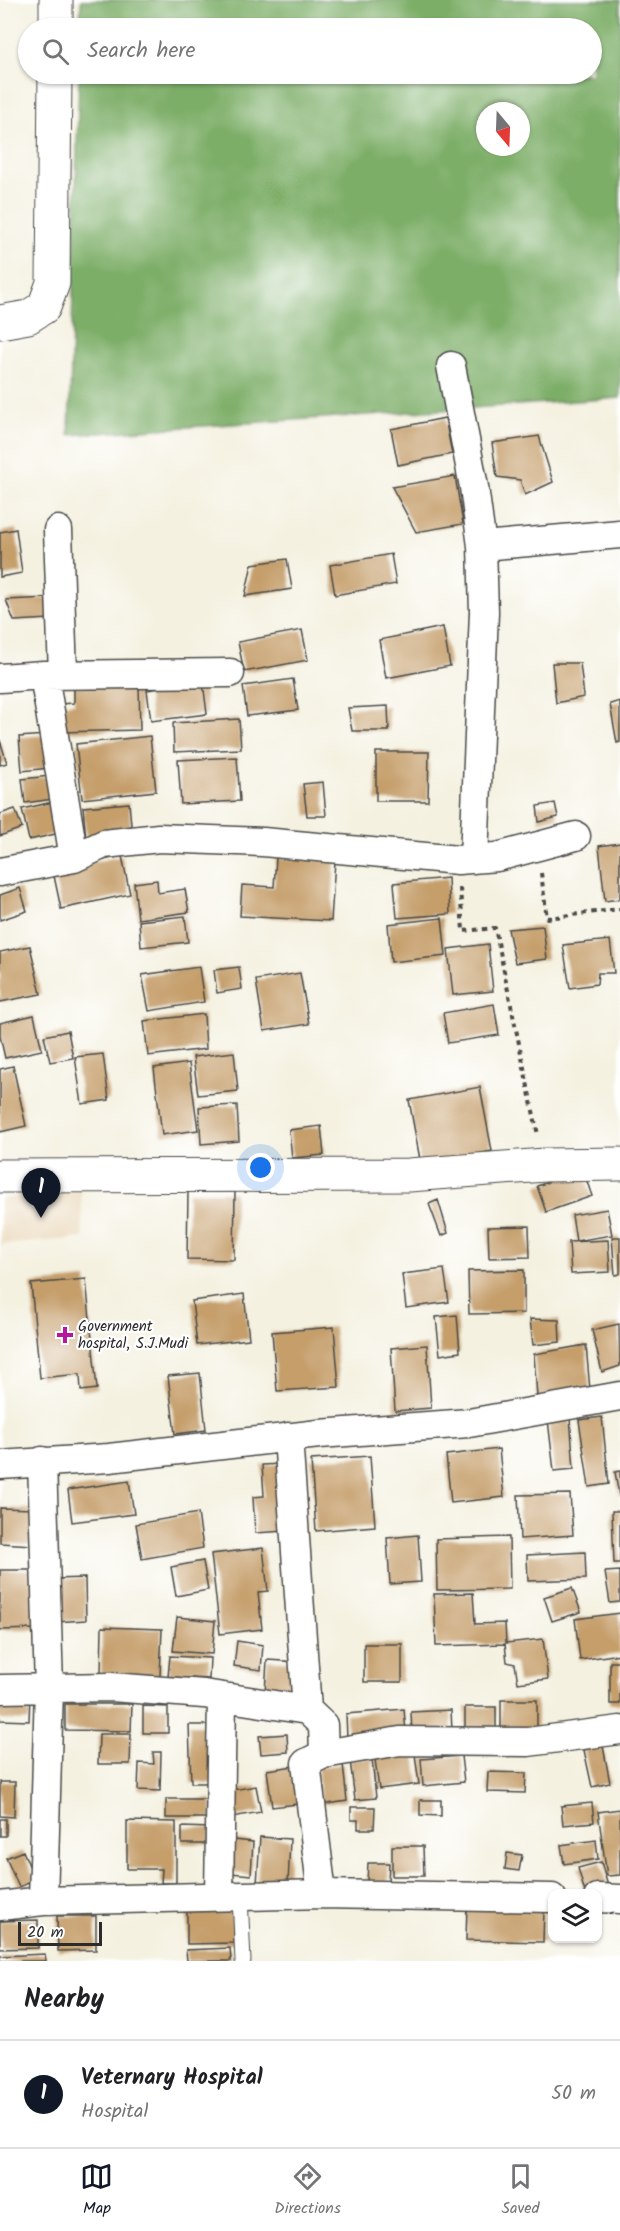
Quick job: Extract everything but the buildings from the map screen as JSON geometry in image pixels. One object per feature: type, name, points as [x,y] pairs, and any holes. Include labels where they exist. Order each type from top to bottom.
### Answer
[{"type":"main road","points":[[56,0],[56,18]]},
{"type":"main road","points":[[0,322],[27,317],[44,306],[53,283],[55,84]]},
{"type":"main road","points":[[0,1176],[409,1175],[544,1165],[620,1164]]},
{"type":"street","points":[[451,366],[474,487],[482,546],[484,612],[466,860]]},
{"type":"street","points":[[58,530],[54,675],[74,858]]},
{"type":"street","points":[[482,546],[620,534]]},
{"type":"street","points":[[0,678],[54,675],[230,673]]},
{"type":"street","points":[[0,872],[74,858],[104,844],[159,838],[263,842],[466,860],[497,857],[576,836]]},
{"type":"street","points":[[0,1465],[108,1458],[288,1437],[469,1423],[620,1396]]},
{"type":"street","points":[[288,1437],[307,1710]]},
{"type":"street","points":[[42,1461],[49,1687],[43,1901]]},
{"type":"street","points":[[0,1689],[111,1687],[222,1697],[307,1710],[324,1725],[324,1754]]},
{"type":"street","points":[[222,1697],[229,1896]]},
{"type":"street","points":[[322,1893],[306,1763],[324,1754],[400,1741],[528,1742],[620,1730]]},
{"type":"street","points":[[0,1906],[43,1901],[322,1893],[548,1898]]},
{"type":"street","points":[[602,1898],[620,1899]]},
{"type":"lane","points":[[229,1896],[243,1961]]},
{"type":"path","points":[[537,846],[547,918],[620,909]]},
{"type":"path","points":[[466,860],[463,931],[495,928],[544,1165]]},
{"type":"shaded area","points":[[81,1191],[83,1238],[0,1245],[0,1199]]},
{"type":"green space","points":[[81,0],[620,0],[620,398],[69,435],[79,84],[602,84],[602,18],[80,18]]},
{"type":"place","name":"Veternary Hospital","points":[[41,1218]]},
{"type":"place","name":"Government hospital, S.J.Mudi","points":[[65,1335]]}]
